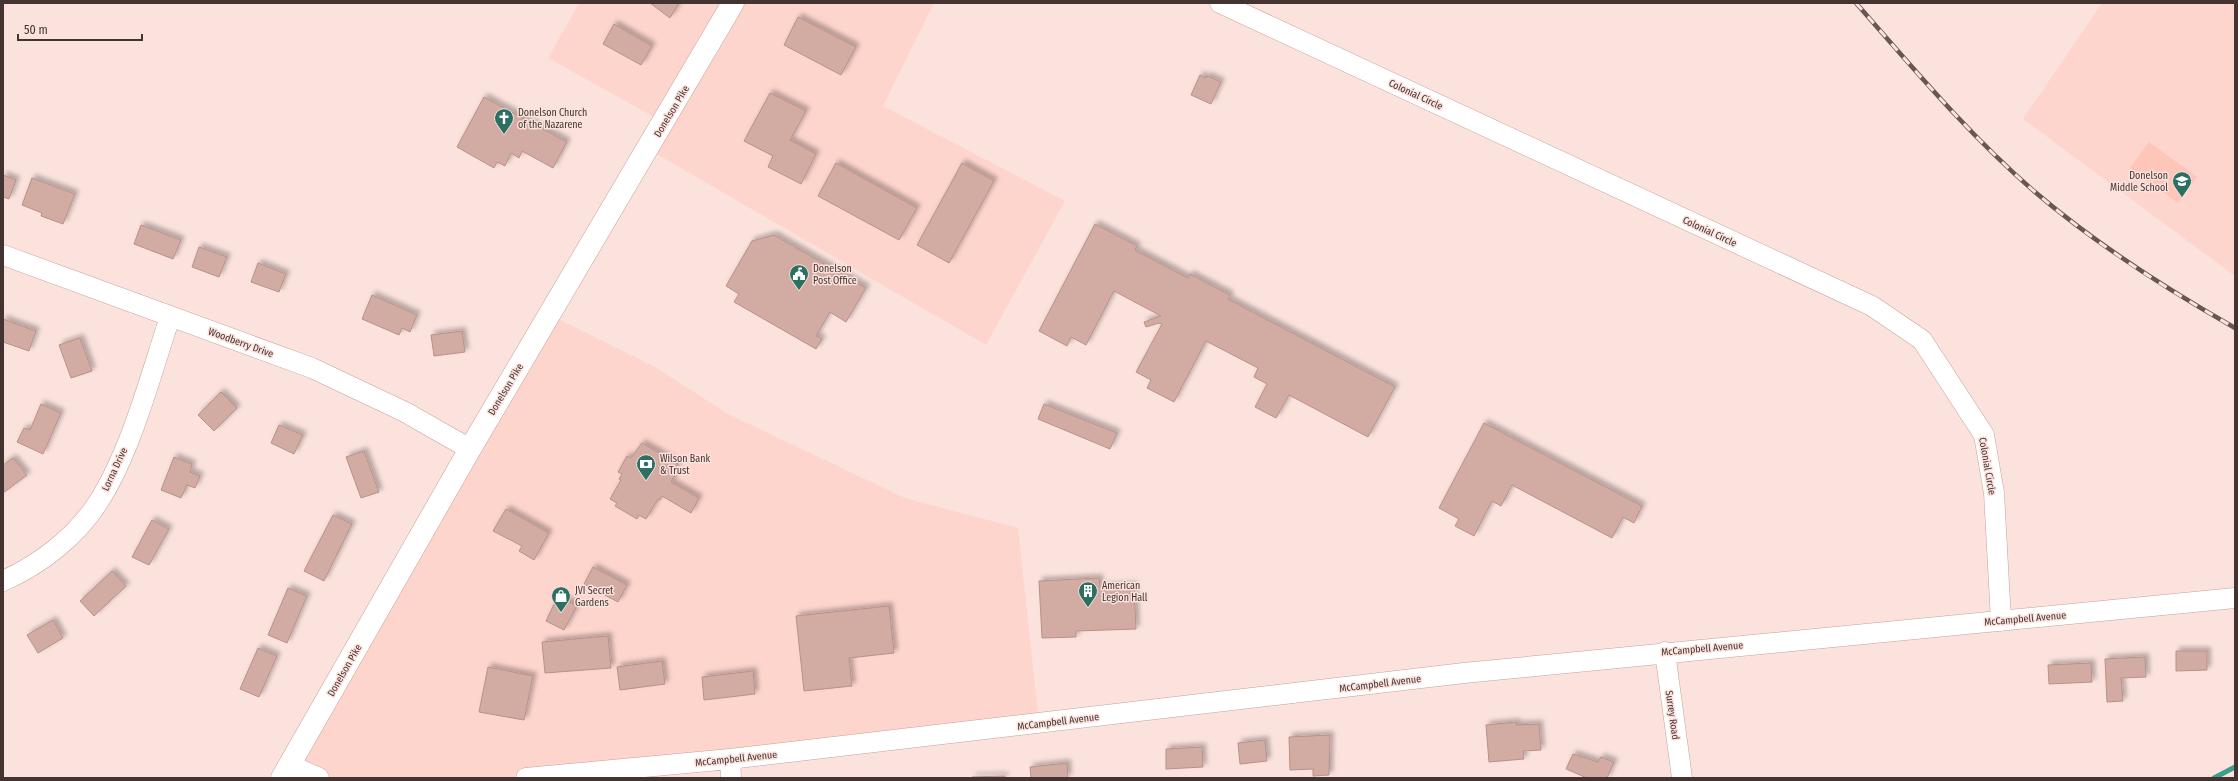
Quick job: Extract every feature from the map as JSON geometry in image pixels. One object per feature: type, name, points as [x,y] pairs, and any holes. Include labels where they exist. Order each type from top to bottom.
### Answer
[{"type":"main road","name":"Donelson Pike","points":[[286,771],[470,449],[733,3]]},
{"type":"street","name":"Colonial Circle","points":[[1220,3],[1872,306],[1922,340],[1984,435],[1994,493],[2001,621]]},
{"type":"street","name":"Woodberry Drive","points":[[3,255],[312,368],[405,412],[470,449]]},
{"type":"street","name":"Lorna Drive","points":[[3,581],[34,565],[56,549],[82,523],[99,501],[125,447],[170,317]]},
{"type":"street","name":"McCampbell Avenue","points":[[526,778],[730,769],[1464,673],[1665,652],[2235,598]]},
{"type":"street","name":"Surrey Road","points":[[1665,652],[1682,778]]},
{"type":"street","points":[[286,771],[319,778]]},
{"type":"shaded area","points":[[579,3],[934,3],[883,106],[1065,201],[986,345],[648,149],[663,122],[548,58]]},
{"type":"shaded area","name":"Donelson Middle School","points":[[2102,3],[2235,3],[2235,276],[2023,119]]},
{"type":"shaded area","points":[[2149,142],[2197,177],[2178,203],[2130,168]]},
{"type":"shaded area","points":[[550,315],[655,367],[728,414],[905,498],[1018,528],[1039,723],[526,778],[282,778]]},
{"type":"building","points":[[650,3],[679,3],[670,18]]},
{"type":"building","points":[[798,17],[856,47],[841,75],[784,45]]},
{"type":"building","points":[[614,24],[652,46],[641,65],[603,44]]},
{"type":"building","points":[[1200,75],[1206,78],[1208,76],[1221,82],[1211,104],[1191,95]]},
{"type":"building","points":[[770,93],[806,111],[790,140],[816,154],[801,184],[768,167],[773,156],[744,141]]},
{"type":"building","points":[[484,97],[567,142],[553,168],[522,151],[519,158],[511,153],[505,166],[497,162],[494,168],[457,147]]},
{"type":"building","points":[[836,163],[917,208],[899,240],[818,196]]},
{"type":"building","points":[[962,163],[994,181],[949,263],[917,245]]},
{"type":"building","points":[[3,175],[16,180],[9,199],[3,197]]},
{"type":"building","points":[[32,178],[75,194],[63,224],[41,216],[42,213],[22,205]]},
{"type":"building","points":[[1095,224],[1137,246],[1135,250],[1188,278],[1190,274],[1230,295],[1228,299],[1395,387],[1368,437],[1289,395],[1276,418],[1255,407],[1267,384],[1254,377],[1258,368],[1206,341],[1174,402],[1147,388],[1151,380],[1136,372],[1162,324],[1159,323],[1146,327],[1144,322],[1161,316],[1114,291],[1086,345],[1071,337],[1067,346],[1039,331]]},
{"type":"building","points":[[141,225],[181,240],[173,259],[134,244]]},
{"type":"building","name":"Donelson Post Office","points":[[774,235],[866,288],[846,322],[830,312],[816,336],[822,339],[816,349],[734,302],[739,294],[726,286],[752,241]]},
{"type":"building","points":[[199,247],[227,257],[219,277],[192,267]]},
{"type":"building","points":[[258,263],[286,274],[279,292],[251,282]]},
{"type":"building","points":[[372,295],[417,315],[410,332],[402,328],[399,335],[362,319]]},
{"type":"building","points":[[3,319],[36,331],[29,351],[3,342]]},
{"type":"building","points":[[462,331],[465,352],[434,356],[431,335]]},
{"type":"building","points":[[80,338],[92,371],[71,378],[59,345]]},
{"type":"building","points":[[221,392],[237,408],[214,431],[198,415]]},
{"type":"building","points":[[41,404],[61,413],[43,454],[17,442],[24,428],[30,430]]},
{"type":"building","points":[[1044,404],[1117,433],[1110,449],[1038,419]]},
{"type":"building","points":[[1484,423],[1642,506],[1634,523],[1623,517],[1612,538],[1512,485],[1501,506],[1492,501],[1474,536],[1455,526],[1459,519],[1439,508]]},
{"type":"building","points":[[279,425],[303,435],[294,454],[271,443]]},
{"type":"building","name":"Wilson Bank & Trust","points":[[642,443],[678,464],[672,473],[675,475],[671,482],[699,498],[691,513],[662,496],[660,500],[658,499],[646,519],[639,515],[637,519],[615,506],[617,503],[610,499],[621,480],[619,479],[622,474],[618,472],[627,456],[631,458]]},
{"type":"building","points":[[364,451],[379,492],[361,498],[346,457]]},
{"type":"building","points":[[174,457],[192,464],[190,472],[200,476],[195,488],[187,485],[181,498],[161,490]]},
{"type":"building","points":[[13,458],[27,475],[3,493],[3,465]]},
{"type":"building","points":[[506,509],[549,533],[534,560],[519,551],[522,546],[493,531]]},
{"type":"building","points":[[333,515],[352,524],[324,581],[304,571]]},
{"type":"building","points":[[152,520],[169,529],[149,565],[132,557]]},
{"type":"building","points":[[593,567],[627,585],[618,602],[584,584]]},
{"type":"building","points":[[112,571],[126,586],[94,616],[80,601]]},
{"type":"building","name":"American Legion Hall","points":[[1099,578],[1100,587],[1134,585],[1136,629],[1076,631],[1076,637],[1042,638],[1039,581]]},
{"type":"building","points":[[288,588],[307,596],[287,643],[268,635]]},
{"type":"building","name":"JVI Secret Gardens","points":[[558,596],[577,606],[564,630],[546,621]]},
{"type":"building","points":[[889,606],[894,653],[849,658],[852,686],[804,691],[796,616]]},
{"type":"building","points":[[53,620],[63,638],[38,653],[27,635]]},
{"type":"building","points":[[608,636],[611,668],[545,673],[542,642]]},
{"type":"building","points":[[258,648],[277,656],[259,697],[240,689]]},
{"type":"building","points":[[2176,651],[2207,651],[2207,670],[2176,671]]},
{"type":"building","points":[[2145,657],[2146,677],[2121,678],[2123,701],[2107,702],[2105,659]]},
{"type":"building","points":[[662,661],[665,684],[620,690],[617,667]]},
{"type":"building","points":[[2091,663],[2092,682],[2049,684],[2048,665]]},
{"type":"building","points":[[488,667],[533,676],[524,720],[479,712]]},
{"type":"building","points":[[753,671],[755,694],[704,700],[702,677]]},
{"type":"building","points":[[1517,722],[1516,725],[1539,724],[1541,750],[1523,751],[1524,759],[1489,762],[1486,725]]},
{"type":"building","points":[[1330,735],[1329,775],[1313,776],[1313,769],[1290,770],[1289,737]]},
{"type":"building","points":[[1265,740],[1267,761],[1240,764],[1238,743]]},
{"type":"building","points":[[1202,747],[1203,767],[1166,769],[1166,749]]},
{"type":"building","points":[[1573,754],[1598,762],[1601,757],[1614,762],[1607,778],[1587,778],[1566,769]]},
{"type":"building","points":[[1067,763],[1068,778],[1031,778],[1030,767]]},
{"type":"building","points":[[1005,776],[1005,778],[972,778],[972,777]]},
{"type":"waterway","points":[[2214,778],[2235,767]]},
{"type":"railway","points":[[1856,3],[1964,124],[1987,148],[2035,192],[2107,248],[2157,281],[2235,328]]},
{"type":"place","name":"Donelson Church of the Nazarene","points":[[504,135]]},
{"type":"place","name":"Donelson Middle School","points":[[2182,198]]},
{"type":"place","name":"Donelson Post Office","points":[[799,291]]},
{"type":"place","name":"Wilson Bank & Trust","points":[[646,481]]},
{"type":"place","name":"American Legion Hall","points":[[1088,608]]},
{"type":"place","name":"JVI Secret Gardens","points":[[561,613]]}]
